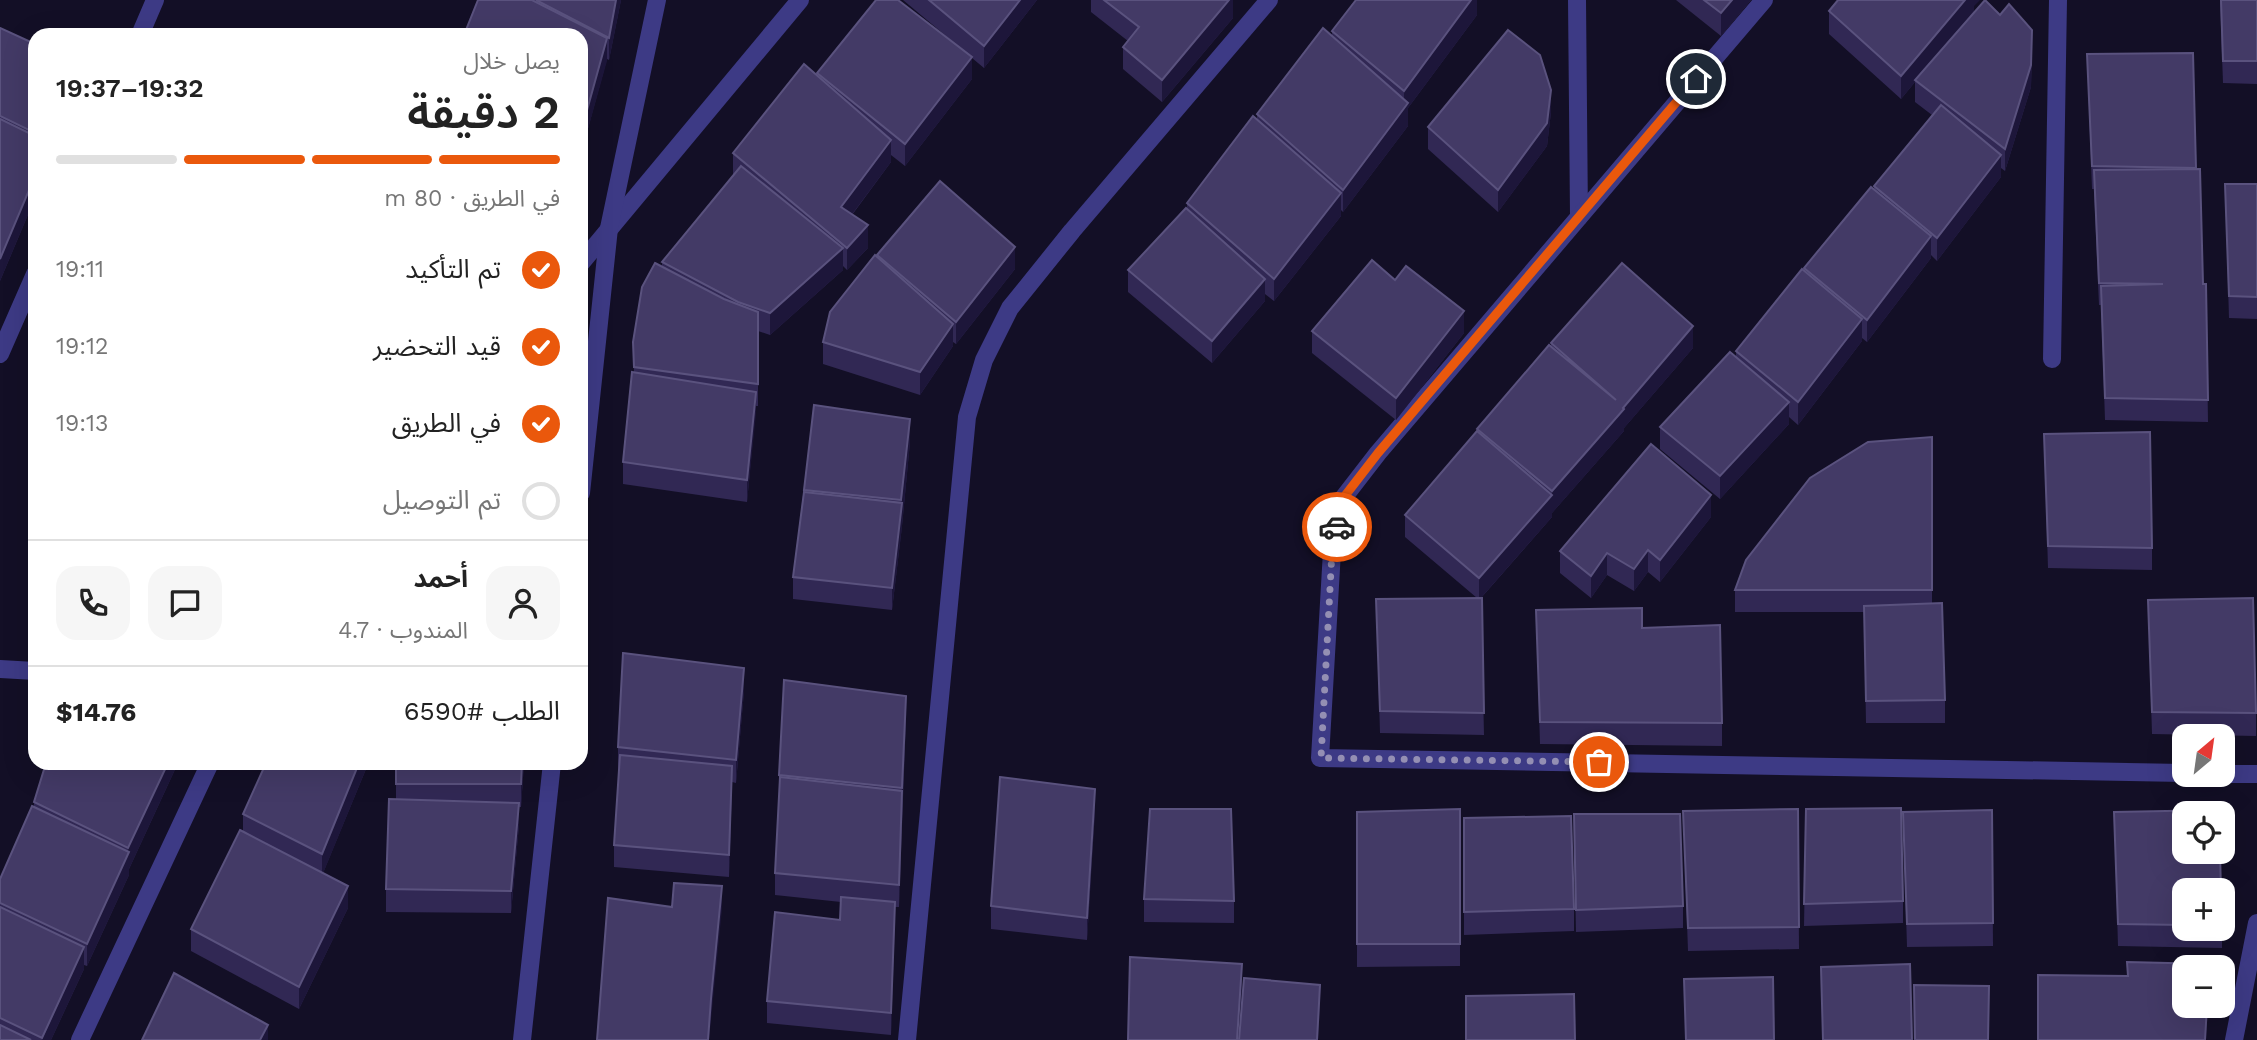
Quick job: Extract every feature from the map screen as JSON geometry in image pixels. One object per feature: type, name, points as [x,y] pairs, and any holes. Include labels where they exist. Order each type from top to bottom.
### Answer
[{"type":"street","points":[[143,28],[155,0]]},
{"type":"street","points":[[588,429],[610,228],[657,0]]},
{"type":"street","points":[[588,255],[800,0]]},
{"type":"street","points":[[907,1040],[967,417],[984,360],[1010,308],[1072,231],[1269,0]]},
{"type":"street","points":[[1577,0],[1579,217]]},
{"type":"street","points":[[1764,0],[1378,453],[1344,497],[1332,551],[1321,758],[2172,773]]},
{"type":"street","points":[[2052,359],[2058,0]]},
{"type":"street","points":[[0,354],[28,290]]},
{"type":"street","points":[[0,669],[28,671]]},
{"type":"street","points":[[80,1040],[207,770]]},
{"type":"street","points":[[522,1040],[551,770]]},
{"type":"street","points":[[2235,774],[2257,774]]},
{"type":"street","points":[[2234,1040],[2257,923]]},
{"type":"building","points":[[478,0],[532,0],[587,28],[467,28]]},
{"type":"building","points":[[536,0],[616,0],[609,38]]},
{"type":"building","points":[[876,0],[898,0],[972,57],[905,144],[817,73]]},
{"type":"building","points":[[929,0],[1020,0],[984,46]]},
{"type":"building","points":[[1104,0],[1229,0],[1162,80],[1123,47],[1139,27]]},
{"type":"building","points":[[1356,0],[1471,0],[1404,91],[1332,31]]},
{"type":"building","points":[[1704,0],[1732,0],[1721,13]]},
{"type":"building","points":[[1838,0],[1965,0],[1901,76],[1829,11]]},
{"type":"building","points":[[1985,0],[2000,15],[2009,4],[2032,30],[2031,65],[2005,149],[1915,80]]},
{"type":"building","points":[[2221,0],[2257,0],[2257,61],[2223,61]]},
{"type":"building","points":[[0,28],[28,41],[28,130],[0,116]]},
{"type":"building","points":[[588,28],[607,38],[588,107]]},
{"type":"building","points":[[1323,28],[1408,103],[1343,190],[1257,114]]},
{"type":"building","points":[[1508,30],[1540,55],[1551,90],[1547,123],[1498,190],[1428,127]]},
{"type":"building","points":[[2193,53],[2196,168],[2092,166],[2087,54]]},
{"type":"building","points":[[804,64],[891,140],[841,207],[868,225],[847,248],[733,153]]},
{"type":"building","points":[[1941,105],[2001,155],[1937,238],[1874,186]]},
{"type":"building","points":[[1253,116],[1341,193],[1274,279],[1187,203]]},
{"type":"building","points":[[0,119],[28,133],[28,193],[0,259]]},
{"type":"building","points":[[741,166],[843,248],[770,313],[738,302],[662,262]]},
{"type":"building","points":[[2200,169],[2208,400],[2105,398],[2101,286],[2163,284],[2099,283],[2094,170]]},
{"type":"building","points":[[940,181],[1015,247],[956,322],[877,255]]},
{"type":"building","points":[[2225,184],[2257,184],[2257,297],[2229,296]]},
{"type":"building","points":[[1871,187],[1931,236],[1867,320],[1804,268]]},
{"type":"building","points":[[1186,208],[1265,279],[1212,341],[1128,270]]},
{"type":"building","points":[[875,255],[953,324],[920,372],[823,342],[830,312]]},
{"type":"building","points":[[1372,260],[1395,280],[1406,266],[1464,311],[1396,398],[1312,331]]},
{"type":"building","points":[[655,263],[724,299],[758,312],[758,384],[634,367],[633,342],[642,287]]},
{"type":"building","points":[[1622,263],[1693,326],[1552,491],[1477,429],[1549,345],[1616,400],[1551,343]]},
{"type":"building","points":[[1802,269],[1862,319],[1798,402],[1736,351]]},
{"type":"building","points":[[1730,352],[1789,402],[1720,476],[1660,427]]},
{"type":"building","points":[[632,372],[756,392],[747,480],[623,462]]},
{"type":"building","points":[[814,405],[910,419],[901,500],[804,490]]},
{"type":"building","points":[[1477,431],[1552,495],[1479,578],[1405,515]]},
{"type":"building","points":[[2150,432],[2152,548],[2048,546],[2044,434]]},
{"type":"building","points":[[1932,437],[1932,590],[1735,590],[1746,560],[1810,478],[1868,442]]},
{"type":"building","points":[[1651,444],[1711,495],[1660,560],[1648,550],[1634,569],[1607,553],[1591,576],[1560,551]]},
{"type":"building","points":[[804,492],[902,503],[892,588],[793,577]]},
{"type":"building","points":[[1482,598],[1484,713],[1380,711],[1376,599]]},
{"type":"building","points":[[2253,598],[2256,713],[2152,712],[2148,600]]},
{"type":"building","points":[[1942,603],[1945,700],[1866,701],[1864,606]]},
{"type":"building","points":[[1642,608],[1642,628],[1720,625],[1722,723],[1540,722],[1536,610]]},
{"type":"building","points":[[623,653],[744,668],[736,760],[618,747]]},
{"type":"building","points":[[784,680],[906,696],[902,788],[779,775]]},
{"type":"building","points":[[620,755],[732,766],[729,855],[614,845]]},
{"type":"building","points":[[44,770],[165,770],[128,848],[34,802]]},
{"type":"building","points":[[263,770],[356,770],[322,854],[243,814]]},
{"type":"building","points":[[396,770],[522,770],[521,784],[396,784]]},
{"type":"building","points":[[780,777],[902,791],[899,885],[775,873]]},
{"type":"building","points":[[1000,777],[1095,789],[1087,918],[991,906]]},
{"type":"building","points":[[389,799],[519,803],[511,891],[386,889]]},
{"type":"building","points":[[32,806],[129,852],[87,944],[0,903],[0,879]]},
{"type":"building","points":[[1901,808],[1903,901],[1804,904],[1806,809]]},
{"type":"building","points":[[1150,809],[1231,809],[1234,901],[1144,899]]},
{"type":"building","points":[[1460,809],[1460,944],[1357,944],[1357,812]]},
{"type":"building","points":[[1798,809],[1799,927],[1688,928],[1683,811]]},
{"type":"building","points":[[1992,810],[1993,923],[1907,924],[1903,812]]},
{"type":"building","points":[[2172,811],[2172,864],[2220,864],[2221,878],[2172,878],[2172,925],[2118,924],[2114,812]]},
{"type":"building","points":[[1574,814],[1680,814],[1683,906],[1576,910]]},
{"type":"building","points":[[1571,816],[1574,909],[1464,912],[1464,818]]},
{"type":"building","points":[[240,830],[348,886],[299,987],[191,929]]},
{"type":"building","points":[[674,883],[722,886],[708,1040],[597,1040],[608,898],[672,907]]},
{"type":"building","points":[[841,897],[895,902],[891,1013],[767,1001],[775,912],[840,920]]},
{"type":"building","points":[[0,907],[84,947],[42,1038],[0,1018]]},
{"type":"building","points":[[1130,957],[1242,964],[1237,1040],[1128,1040]]},
{"type":"building","points":[[2127,962],[2172,963],[2172,1018],[2206,1018],[2205,1040],[2038,1040],[2038,975],[2128,976]]},
{"type":"building","points":[[1910,964],[1912,1040],[1823,1040],[1821,967]]},
{"type":"building","points":[[174,973],[268,1025],[260,1040],[142,1040]]},
{"type":"building","points":[[1773,977],[1774,1040],[1686,1040],[1684,979]]},
{"type":"building","points":[[1244,978],[1320,985],[1317,1040],[1239,1040]]},
{"type":"building","points":[[1914,985],[1989,986],[1988,1040],[1915,1040]]},
{"type":"building","points":[[1574,994],[1575,1040],[1466,1040],[1466,996]]},
{"type":"building","points":[[0,1025],[31,1040],[0,1040]]},
{"type":"way so far","points":[[1337,527],[1332,551],[1321,758],[1599,762]]},
{"type":"route","points":[[1337,527],[1344,497],[1378,453],[1696,79]]}]
